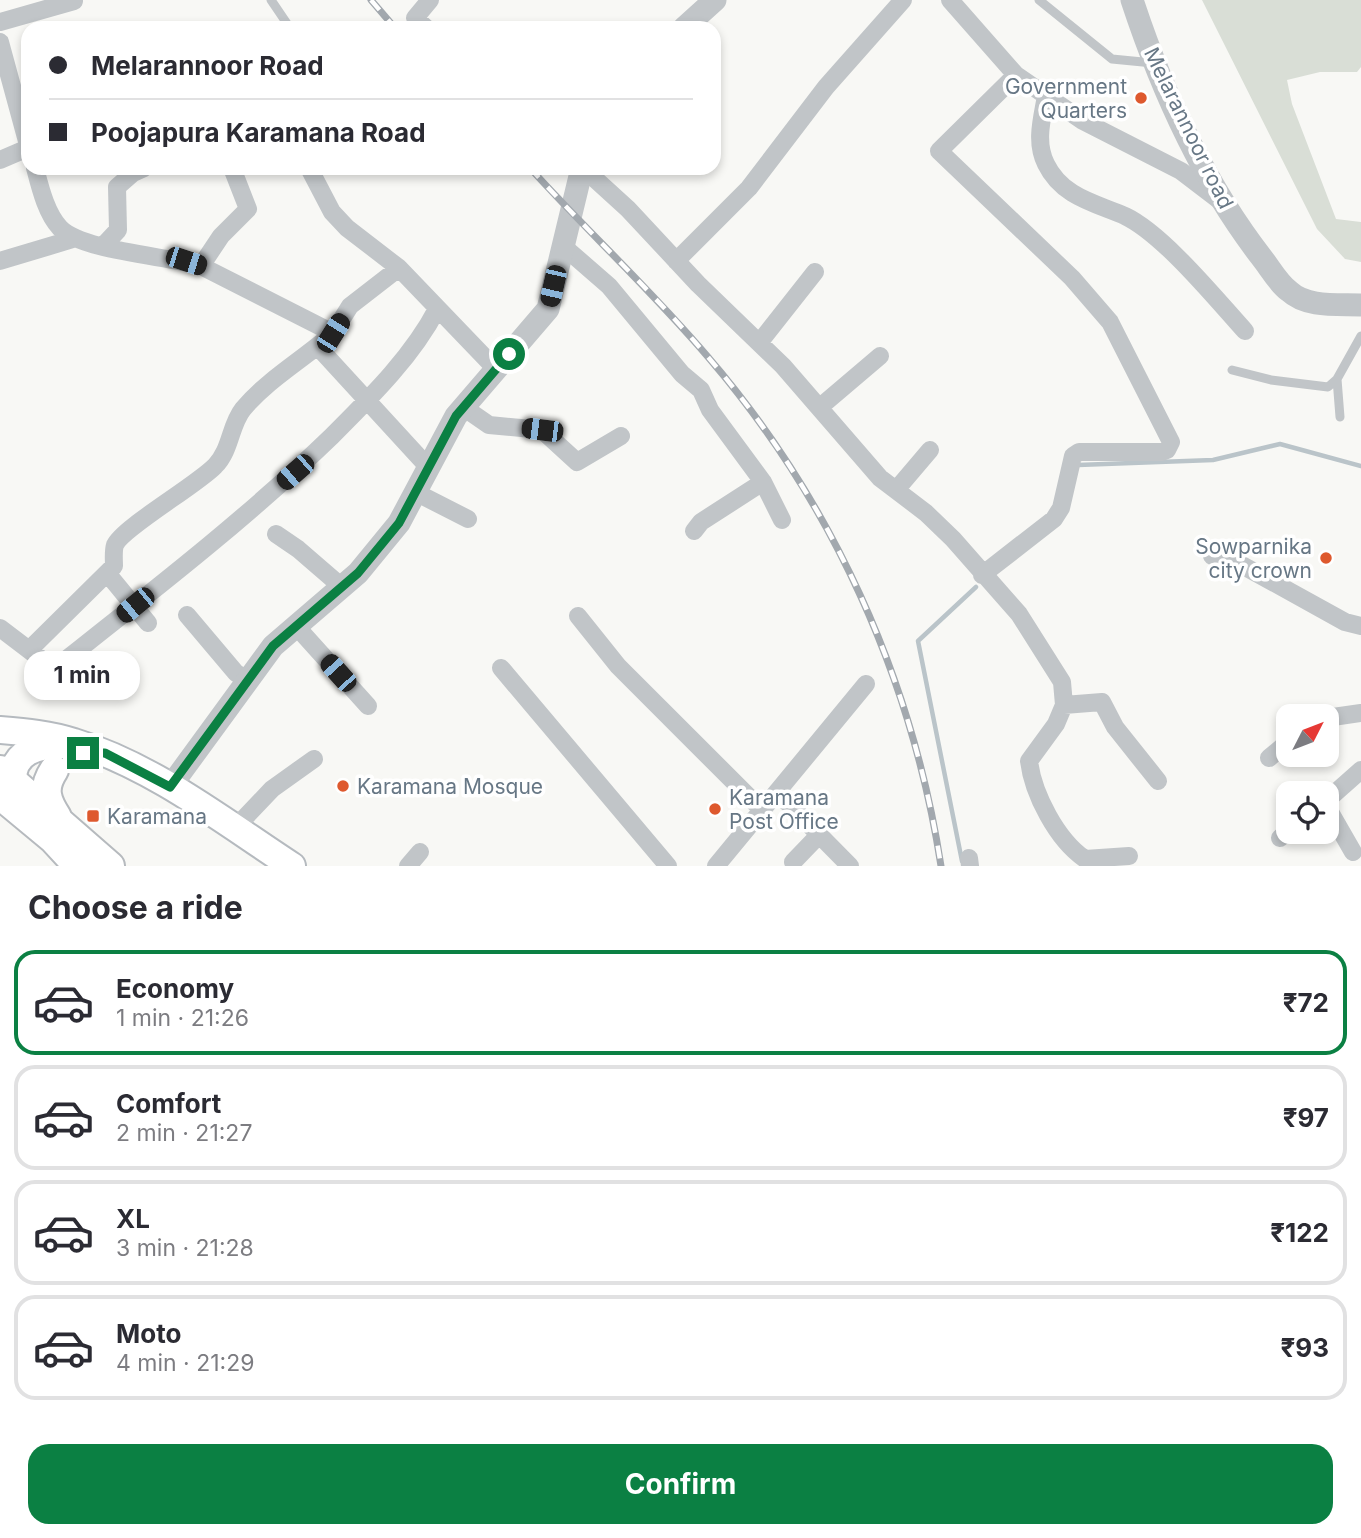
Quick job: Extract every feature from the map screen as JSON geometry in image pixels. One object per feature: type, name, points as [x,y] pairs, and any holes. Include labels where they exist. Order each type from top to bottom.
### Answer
[{"type":"main road","points":[[0,730],[48,735],[93,749],[170,787],[292,866]]},
{"type":"main road","points":[[3,786],[15,762],[33,749],[93,749]]},
{"type":"main road","points":[[3,786],[33,782],[93,749]]},
{"type":"main road","points":[[54,770],[45,789],[48,803],[57,817]]},
{"type":"main road","points":[[3,786],[57,817],[110,866]]},
{"type":"main road","points":[[3,786],[78,866]]},
{"type":"street","points":[[418,21],[415,18],[430,0]]},
{"type":"street","points":[[692,21],[715,0]]},
{"type":"street","points":[[676,261],[773,159],[825,87],[902,0]]},
{"type":"street","points":[[950,0],[1016,75],[1083,121],[1181,171],[1222,202]]},
{"type":"street","name":"Melarannoor road","points":[[1132,0],[1156,63],[1222,202],[1288,291],[1315,303],[1361,305]]},
{"type":"street","points":[[0,22],[74,1]]},
{"type":"street","points":[[0,42],[21,121]]},
{"type":"street","points":[[982,575],[1054,519],[1061,508],[1073,456],[1079,452],[1162,452],[1171,442],[1110,322],[1072,278],[939,151],[1016,75]]},
{"type":"street","points":[[1046,96],[1039,140],[1046,164],[1057,181],[1084,202],[1127,217],[1167,248],[1245,331]]},
{"type":"street","points":[[0,160],[21,150]]},
{"type":"street","points":[[37,175],[45,201],[58,226],[73,239],[160,260],[186,261],[201,266],[333,333]]},
{"type":"street","points":[[104,246],[118,230],[117,187],[131,175]]},
{"type":"street","points":[[201,266],[220,236],[248,209],[235,175]]},
{"type":"street","points":[[313,175],[332,212],[347,228],[399,268],[495,368]]},
{"type":"street","points":[[170,787],[273,646],[358,573],[399,523],[463,407],[548,309],[580,175]]},
{"type":"street","points":[[590,175],[628,209],[759,343],[820,407],[880,478],[953,539],[1019,614],[1050,659],[1062,682],[1064,705],[1056,724],[1029,761],[1031,773],[1063,838],[1074,851],[1086,859],[1129,856]]},
{"type":"street","points":[[0,261],[73,239]]},
{"type":"street","points":[[563,246],[609,286],[681,374],[701,390],[710,410],[763,482],[782,520]]},
{"type":"street","points":[[29,650],[114,566],[115,544],[128,531],[186,491],[216,466],[224,455],[242,410],[274,380],[333,333],[350,306],[399,268]]},
{"type":"street","points":[[759,343],[815,272]]},
{"type":"street","points":[[0,628],[54,669],[295,472],[369,399],[425,332],[437,309]]},
{"type":"street","points":[[318,347],[369,399],[429,468]]},
{"type":"street","points":[[820,407],[880,356]]},
{"type":"street","points":[[463,407],[489,425],[542,430],[577,462],[621,436]]},
{"type":"street","points":[[896,489],[930,450]]},
{"type":"street","points":[[694,531],[702,522],[763,482]]},
{"type":"street","points":[[417,493],[468,519]]},
{"type":"street","points":[[276,534],[342,587]]},
{"type":"street","points":[[1212,556],[1240,564],[1345,622],[1361,626]]},
{"type":"street","points":[[107,573],[148,623]]},
{"type":"street","points":[[187,615],[236,673],[248,680]]},
{"type":"street","points":[[578,615],[618,666],[762,810]]},
{"type":"street","points":[[296,625],[368,706]]},
{"type":"street","points":[[501,668],[668,866]]},
{"type":"street","points":[[716,866],[866,684]]},
{"type":"street","points":[[1064,705],[1102,702],[1115,727],[1158,781]]},
{"type":"street","points":[[1339,716],[1361,713]]},
{"type":"street","points":[[1269,758],[1276,752]]},
{"type":"street","points":[[234,829],[272,789],[314,759]]},
{"type":"street","points":[[1339,791],[1361,770]]},
{"type":"street","points":[[776,792],[850,866]]},
{"type":"street","points":[[1339,827],[1353,852]]},
{"type":"street","points":[[793,862],[819,835]]},
{"type":"street","points":[[408,866],[420,852]]},
{"type":"lane","points":[[271,0],[285,21]]},
{"type":"lane","points":[[1039,0],[1112,59],[1156,63]]},
{"type":"lane","points":[[1232,370],[1271,380],[1328,387],[1338,379],[1361,336]]},
{"type":"lane","points":[[1338,379],[1340,417]]},
{"type":"shaded area","points":[[1202,0],[1361,0],[1361,67],[1357,72],[1320,72],[1287,80],[1292,104],[1336,219],[1361,222],[1361,262],[1345,259],[1317,229]]},
{"type":"waterway","points":[[1078,465],[1213,460],[1280,444],[1361,466]]},
{"type":"waterway","points":[[962,861],[918,641],[976,587]]},
{"type":"railway","points":[[371,0],[389,21]]},
{"type":"railway","points":[[537,175],[708,357],[793,471],[829,532],[860,595],[887,660],[910,727],[928,796],[941,866]]},
{"type":"place","name":"Government Quarters","points":[[1141,98]]},
{"type":"place","name":"Sowparnika city crown","points":[[1326,558]]},
{"type":"place","name":"Karamana Mosque","points":[[343,786]]},
{"type":"place","name":"Karamana Post Office","points":[[715,809]]},
{"type":"place","name":"Karamana","points":[[93,816]]},
{"type":"route","points":[[83,753],[105,753],[170,787],[273,646],[358,573],[399,523],[456,416],[509,354]]}]
